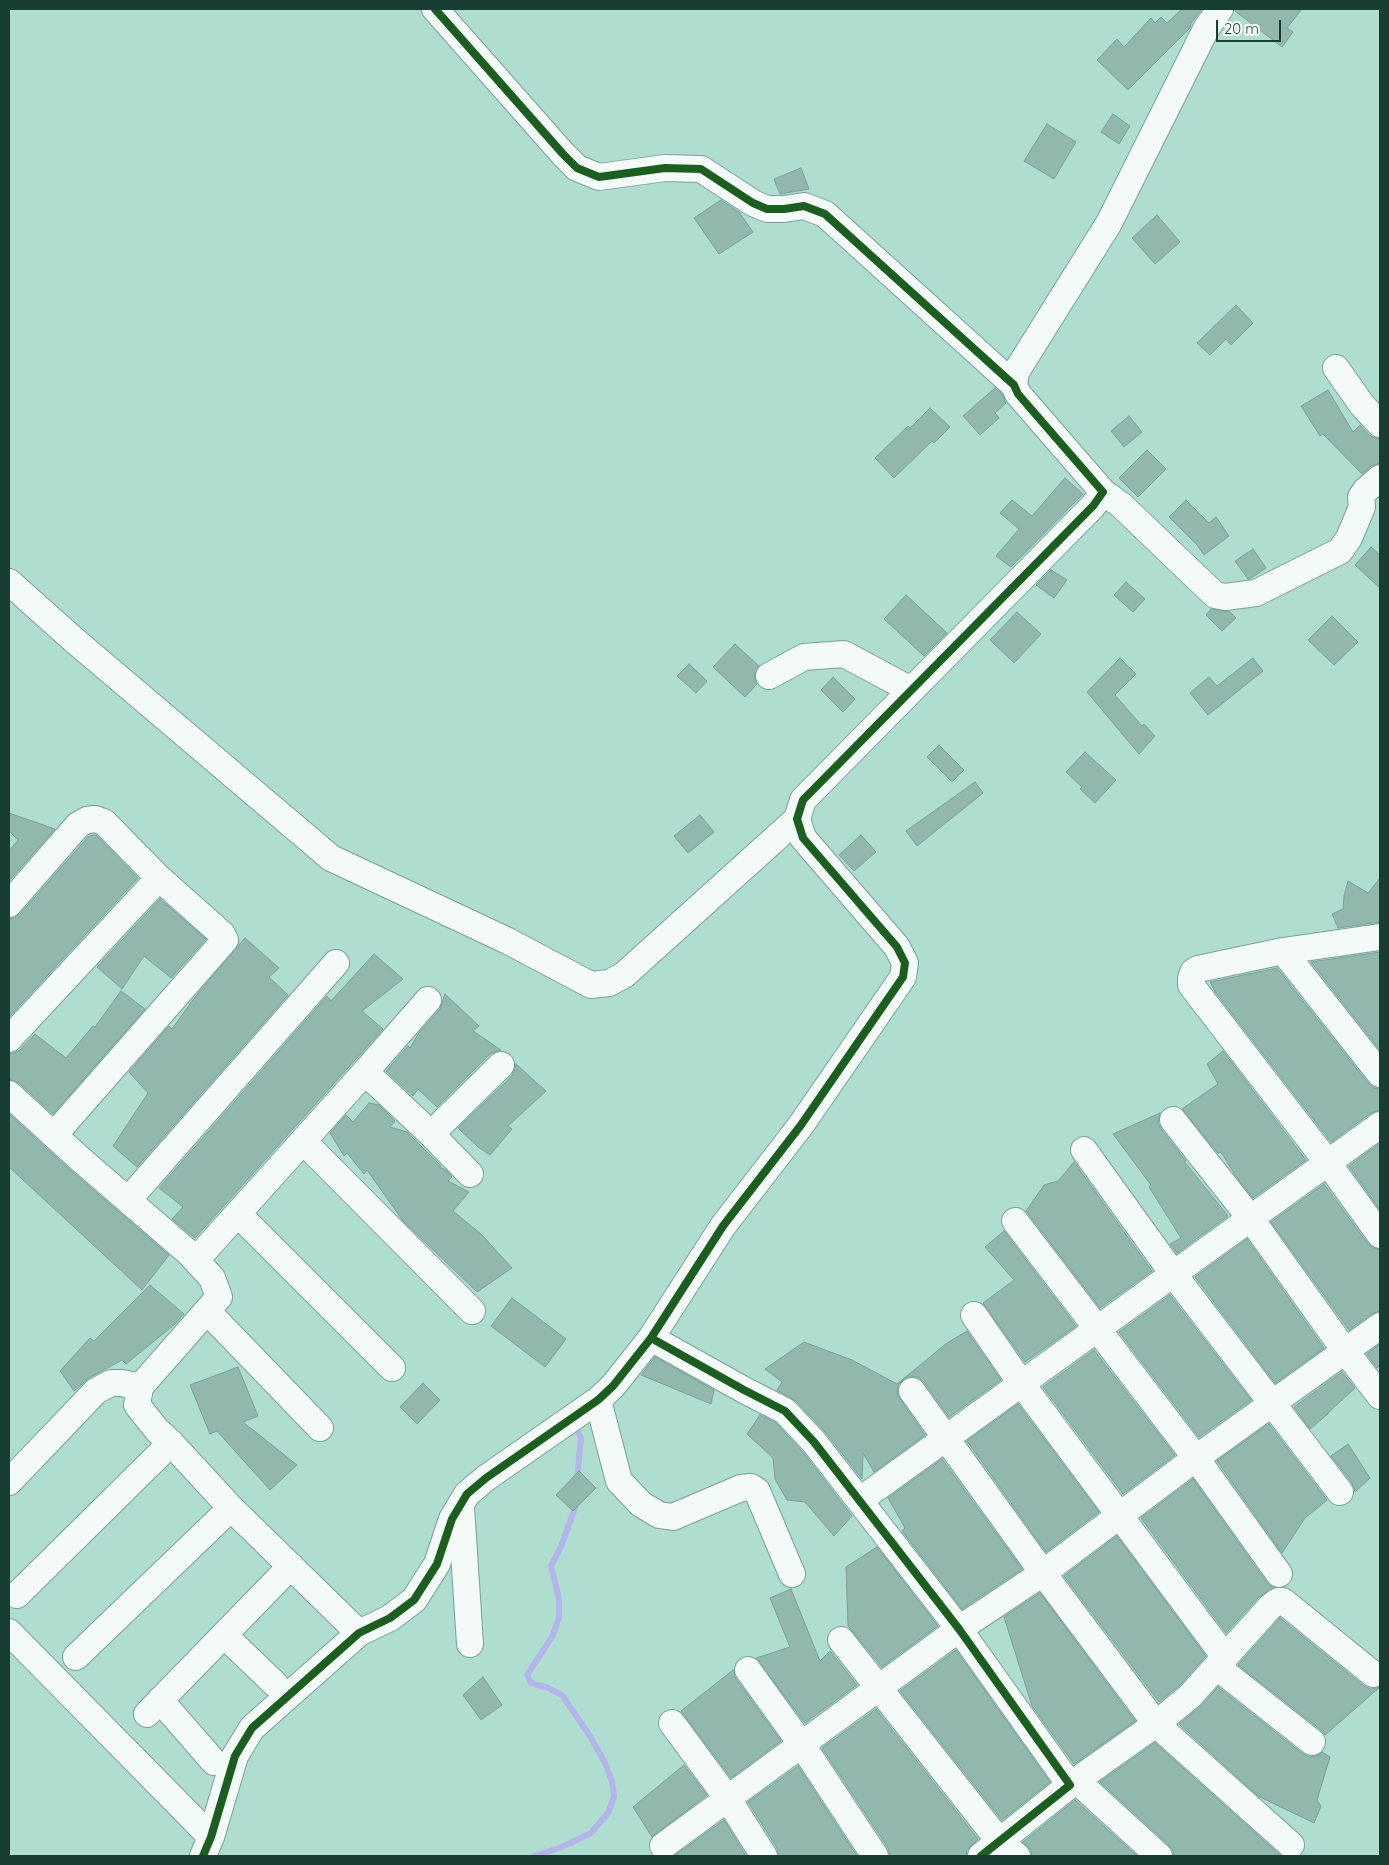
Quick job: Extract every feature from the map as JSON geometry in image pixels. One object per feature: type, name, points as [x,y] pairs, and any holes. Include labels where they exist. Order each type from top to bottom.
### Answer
[{"type":"street","points":[[435,9],[556,147],[578,168],[598,177],[665,168],[701,169],[733,191],[767,209],[804,206],[825,214],[1014,385],[1018,394],[1103,492],[1121,505],[1215,595],[1226,597],[1256,593],[1340,551],[1349,538],[1362,506],[1361,497],[1380,478]]},
{"type":"street","points":[[1014,385],[1016,372],[1109,223],[1206,29],[1220,9]]},
{"type":"street","points":[[1336,368],[1362,405],[1380,424]]},
{"type":"street","points":[[9,582],[82,647],[331,858],[508,942],[591,985],[609,982],[624,975],[797,819],[803,800],[1093,506],[1103,492]]},
{"type":"street","points":[[769,676],[804,657],[844,654],[911,690]]},
{"type":"street","points":[[9,904],[78,825],[87,820],[95,819],[104,822],[159,878],[222,934],[225,940],[54,1135]]},
{"type":"street","points":[[207,1847],[235,1756],[252,1728],[359,1633],[390,1618],[414,1600],[437,1564],[452,1519],[467,1494],[486,1478],[598,1400],[613,1386],[651,1338],[723,1226],[801,1125],[902,977],[905,963],[897,947],[803,838],[797,819]]},
{"type":"street","points":[[9,1039],[159,878]]},
{"type":"street","points":[[1380,937],[1283,951],[1198,969],[1193,972],[1191,978],[1191,985],[1328,1163],[1380,1235]]},
{"type":"street","points":[[1283,951],[1380,1074]]},
{"type":"street","points":[[128,1200],[336,963]]},
{"type":"street","points":[[196,1260],[428,1000]]},
{"type":"street","points":[[431,1134],[501,1065]]},
{"type":"street","points":[[365,1072],[431,1134],[470,1174]]},
{"type":"street","points":[[9,1094],[196,1260],[212,1278],[219,1297],[140,1387],[137,1405],[157,1430],[231,1508],[359,1633]]},
{"type":"street","points":[[1173,1120],[1251,1219],[1380,1396]]},
{"type":"street","points":[[860,1500],[1380,1125]]},
{"type":"street","points":[[303,1141],[472,1311]]},
{"type":"street","points":[[1084,1150],[1174,1275],[1340,1492]]},
{"type":"street","points":[[238,1214],[392,1368]]},
{"type":"street","points":[[1015,1221],[1196,1458],[1279,1574]]},
{"type":"street","points":[[207,1311],[320,1428]]},
{"type":"street","points":[[974,1316],[1021,1383],[1120,1514],[1221,1662],[1312,1742]]},
{"type":"street","points":[[663,1846],[959,1629],[1042,1573],[1196,1458],[1380,1326]]},
{"type":"street","points":[[651,1338],[785,1411],[814,1442],[860,1500],[1074,1783],[1160,1856]]},
{"type":"street","points":[[9,1482],[96,1391],[111,1383],[122,1383],[140,1387]]},
{"type":"street","points":[[912,1391],[1042,1573],[1156,1724],[1291,1845]]},
{"type":"street","points":[[598,1400],[620,1481],[641,1504],[659,1515],[673,1516],[742,1488],[751,1487],[757,1491],[792,1574]]},
{"type":"street","points":[[17,1595],[171,1443]]},
{"type":"street","points":[[461,1504],[470,1644]]},
{"type":"street","points":[[76,1657],[231,1508]]},
{"type":"street","points":[[214,1762],[154,1707],[291,1566]]},
{"type":"street","points":[[841,1640],[880,1687],[999,1852],[1074,1783],[1156,1724],[1190,1696],[1270,1607],[1278,1601],[1283,1601],[1373,1674]]},
{"type":"street","points":[[9,1632],[207,1847]]},
{"type":"street","points":[[224,1635],[275,1684]]},
{"type":"street","points":[[748,1670],[802,1745],[875,1856]]},
{"type":"street","points":[[672,1723],[728,1799],[764,1856]]},
{"type":"building","points":[[1182,9],[1202,9],[1191,23],[1190,28],[1128,90],[1097,60],[1117,39],[1124,47],[1151,18],[1155,23],[1161,17],[1167,23]]},
{"type":"building","points":[[1235,9],[1302,9],[1287,28],[1293,32],[1282,47],[1235,11]]},
{"type":"building","points":[[1113,114],[1130,126],[1119,144],[1101,132]]},
{"type":"building","points":[[1047,124],[1076,142],[1054,179],[1024,161]]},
{"type":"building","points":[[801,168],[809,189],[780,194],[774,179]]},
{"type":"building","points":[[721,200],[739,212],[753,232],[719,254],[694,218]]},
{"type":"building","points":[[1157,215],[1180,242],[1155,264],[1132,238]]},
{"type":"building","points":[[1236,305],[1253,323],[1231,345],[1226,339],[1210,355],[1197,343]]},
{"type":"building","points":[[995,388],[1002,394],[1006,403],[995,413],[999,418],[980,435],[963,416]]},
{"type":"building","points":[[1328,390],[1353,432],[1360,425],[1369,435],[1380,439],[1380,463],[1371,466],[1362,474],[1323,434],[1320,436],[1301,406]]},
{"type":"building","points":[[930,408],[950,427],[934,443],[932,441],[894,478],[875,458]]},
{"type":"building","points":[[1129,416],[1142,432],[1124,447],[1111,431]]},
{"type":"building","points":[[1147,450],[1166,469],[1138,497],[1119,478]]},
{"type":"building","points":[[1065,478],[1083,494],[1011,567],[996,556],[1019,529],[1000,513],[1012,500],[1032,516]]},
{"type":"building","points":[[1186,500],[1209,523],[1216,517],[1229,536],[1204,555],[1197,545],[1169,517]]},
{"type":"building","points":[[1371,547],[1380,555],[1380,588],[1355,565]]},
{"type":"building","points":[[1253,549],[1266,568],[1248,579],[1235,561]]},
{"type":"building","points":[[1051,570],[1067,580],[1054,598],[1036,585]]},
{"type":"building","points":[[1126,582],[1145,599],[1133,612],[1114,595]]},
{"type":"building","points":[[906,595],[947,633],[924,656],[884,619]]},
{"type":"building","points":[[1211,609],[1230,612],[1236,618],[1222,631],[1206,615]]},
{"type":"building","points":[[1017,612],[1041,634],[1014,663],[990,640]]},
{"type":"building","points":[[1332,616],[1358,642],[1334,665],[1308,640]]},
{"type":"building","points":[[735,644],[759,666],[754,675],[757,684],[745,697],[713,667]]},
{"type":"building","points":[[1120,658],[1136,674],[1115,695],[1142,726],[1144,724],[1155,736],[1139,754],[1087,692]]},
{"type":"building","points":[[1253,658],[1263,671],[1208,715],[1190,693],[1209,677],[1217,686]]},
{"type":"building","points":[[689,664],[707,681],[696,693],[677,676]]},
{"type":"building","points":[[833,677],[855,699],[843,712],[821,690]]},
{"type":"building","points":[[939,745],[964,770],[952,782],[927,757]]},
{"type":"building","points":[[1085,752],[1116,780],[1095,803],[1066,772]]},
{"type":"building","points":[[975,782],[983,793],[917,846],[906,831]]},
{"type":"building","points":[[9,813],[55,829],[9,881],[9,851],[18,840],[9,831]]},
{"type":"building","points":[[700,815],[714,832],[688,853],[674,836]]},
{"type":"building","points":[[96,835],[138,878],[9,1017],[9,919],[20,914],[88,837]]},
{"type":"building","points":[[861,835],[876,852],[854,871],[839,855]]},
{"type":"building","points":[[1380,878],[1380,922],[1338,928],[1332,914],[1343,909],[1348,881],[1368,893]]},
{"type":"building","points":[[160,899],[206,939],[171,978],[144,956],[122,989],[97,967]]},
{"type":"building","points":[[245,938],[279,968],[269,977],[288,995],[137,1167],[113,1146],[148,1093],[129,1072],[169,1026],[172,1029],[195,997]]},
{"type":"building","points":[[1380,952],[1380,1050],[1311,962]]},
{"type":"building","points":[[374,954],[403,979],[362,1011],[383,1029],[195,1238],[172,1219],[183,1207],[159,1188],[327,996],[331,1001]]},
{"type":"building","points":[[1277,968],[1368,1083],[1374,1088],[1380,1089],[1380,1110],[1371,1113],[1331,1142],[1216,993],[1210,982]]},
{"type":"building","points":[[121,991],[145,1009],[53,1114],[19,1083],[9,1079],[9,1054],[20,1050],[35,1034],[66,1058],[93,1026],[95,1027]]},
{"type":"building","points":[[445,994],[479,1026],[473,1031],[501,1050],[490,1054],[437,1107],[418,1089],[413,1096],[386,1071],[408,1046],[410,1048],[418,1034],[440,1009]]},
{"type":"building","points":[[1223,1051],[1306,1160],[1253,1198],[1235,1175],[1221,1152],[1218,1153],[1182,1109],[1218,1084],[1207,1064]]},
{"type":"building","points":[[516,1064],[546,1091],[508,1126],[512,1129],[490,1155],[478,1147],[458,1128],[512,1076]]},
{"type":"building","points":[[369,1103],[379,1105],[395,1121],[390,1127],[407,1132],[441,1166],[439,1167],[446,1170],[452,1177],[448,1181],[469,1192],[453,1211],[482,1235],[512,1268],[477,1292],[403,1221],[367,1170],[364,1174],[347,1153],[344,1156],[330,1133],[346,1115],[353,1122]]},
{"type":"building","points":[[1160,1113],[1158,1122],[1161,1129],[1228,1216],[1177,1253],[1170,1244],[1181,1238],[1149,1187],[1151,1185],[1113,1134]]},
{"type":"building","points":[[9,1114],[69,1169],[169,1255],[142,1290],[9,1167]]},
{"type":"building","points":[[1380,1143],[1380,1210],[1349,1166]]},
{"type":"building","points":[[1074,1162],[1152,1271],[1100,1308],[1026,1211],[1044,1185],[1058,1181]]},
{"type":"building","points":[[1324,1184],[1368,1244],[1380,1250],[1380,1311],[1371,1314],[1349,1330],[1271,1222]]},
{"type":"building","points":[[1004,1231],[1076,1326],[1025,1362],[983,1303],[1014,1280],[985,1247]]},
{"type":"building","points":[[1247,1239],[1324,1348],[1275,1383],[1195,1277]]},
{"type":"building","points":[[150,1285],[184,1314],[175,1324],[126,1364],[122,1360],[89,1378],[74,1391],[60,1371],[90,1338],[94,1341]]},
{"type":"building","points":[[1170,1295],[1251,1400],[1199,1437],[1119,1332]]},
{"type":"building","points":[[512,1298],[566,1339],[545,1367],[491,1326]]},
{"type":"building","points":[[967,1331],[1001,1380],[949,1417],[924,1382],[918,1377],[911,1376],[904,1379],[898,1385],[897,1392],[925,1435],[874,1472],[863,1453],[862,1479],[826,1433],[796,1401],[777,1390],[782,1382],[765,1369],[804,1342],[852,1360],[897,1384],[947,1343]]},
{"type":"building","points":[[1380,1344],[1380,1365],[1377,1368],[1367,1354]]},
{"type":"building","points":[[1094,1350],[1175,1455],[1123,1494],[1043,1387]]},
{"type":"building","points":[[655,1357],[714,1390],[711,1404],[641,1375]]},
{"type":"building","points":[[238,1367],[258,1416],[243,1422],[297,1465],[270,1490],[217,1431],[210,1434],[190,1385]]},
{"type":"building","points":[[1342,1372],[1355,1388],[1310,1429],[1294,1407]]},
{"type":"building","points":[[423,1383],[440,1400],[417,1424],[400,1407]]},
{"type":"building","points":[[1018,1404],[1099,1512],[1046,1552],[967,1441]]},
{"type":"building","points":[[760,1415],[776,1423],[803,1452],[852,1516],[834,1536],[805,1502],[787,1500],[775,1479],[773,1458],[747,1434]]},
{"type":"building","points":[[1269,1424],[1327,1500],[1305,1518],[1282,1553],[1217,1461]]},
{"type":"building","points":[[1348,1444],[1370,1478],[1355,1492],[1352,1483],[1331,1456]]},
{"type":"building","points":[[942,1459],[1022,1569],[962,1609],[902,1531],[905,1528],[888,1498]]},
{"type":"building","points":[[579,1471],[596,1488],[573,1511],[556,1495]]},
{"type":"building","points":[[1193,1479],[1267,1583],[1273,1588],[1259,1597],[1226,1633],[1141,1518]]},
{"type":"building","points":[[1117,1536],[1206,1656],[1180,1685],[1159,1702],[1064,1576]]},
{"type":"building","points":[[877,1547],[938,1626],[882,1667],[848,1626],[846,1567]]},
{"type":"building","points":[[791,1589],[820,1661],[830,1651],[857,1685],[805,1723],[756,1658],[790,1647],[770,1598]]},
{"type":"building","points":[[1040,1593],[1135,1721],[1074,1764],[1032,1706],[1004,1617]]},
{"type":"building","points":[[1280,1618],[1364,1686],[1371,1689],[1380,1687],[1325,1735],[1238,1665]]},
{"type":"building","points":[[956,1650],[1050,1782],[1002,1820],[900,1691]]},
{"type":"building","points":[[733,1670],[736,1679],[781,1741],[731,1778],[681,1711]]},
{"type":"building","points":[[483,1677],[502,1705],[481,1720],[463,1695]]},
{"type":"building","points":[[1218,1687],[1303,1754],[1310,1757],[1317,1756],[1322,1752],[1330,1757],[1317,1800],[1321,1806],[1314,1823],[1258,1796],[1179,1724],[1200,1707]]},
{"type":"building","points":[[876,1709],[978,1839],[967,1850],[966,1856],[890,1856],[888,1848],[822,1748]]},
{"type":"building","points":[[1155,1743],[1281,1856],[1174,1856],[1169,1845],[1100,1782]]},
{"type":"building","points":[[684,1765],[707,1795],[652,1837],[633,1807]]},
{"type":"building","points":[[798,1766],[857,1856],[779,1856],[777,1848],[748,1802]]},
{"type":"building","points":[[1075,1800],[1137,1856],[1032,1856],[1031,1850],[1023,1842]]},
{"type":"building","points":[[724,1820],[746,1856],[674,1856]]},
{"type":"waterway","points":[[574,1423],[581,1438],[577,1479]]},
{"type":"waterway","points":[[535,1856],[562,1847],[591,1833],[608,1813],[614,1797],[612,1781],[605,1763],[590,1736],[562,1695],[531,1683],[527,1675],[552,1637],[559,1618],[559,1599],[551,1566],[561,1547],[577,1502]]},
{"type":"cycle path","points":[[435,9],[577,168],[599,177],[665,168],[701,169],[753,203],[767,209],[804,206],[825,214],[1014,385],[1018,394],[1103,492],[1093,506],[803,800],[797,819],[803,838],[897,947],[905,963],[903,977],[801,1125],[723,1226],[651,1338]]},
{"type":"cycle path","points":[[203,1856],[211,1837],[235,1756],[252,1728],[359,1633],[390,1618],[414,1600],[437,1564],[452,1519],[467,1494],[486,1478],[598,1400],[613,1386],[651,1338],[785,1411],[814,1442],[959,1629],[1070,1785],[981,1856]]}]
